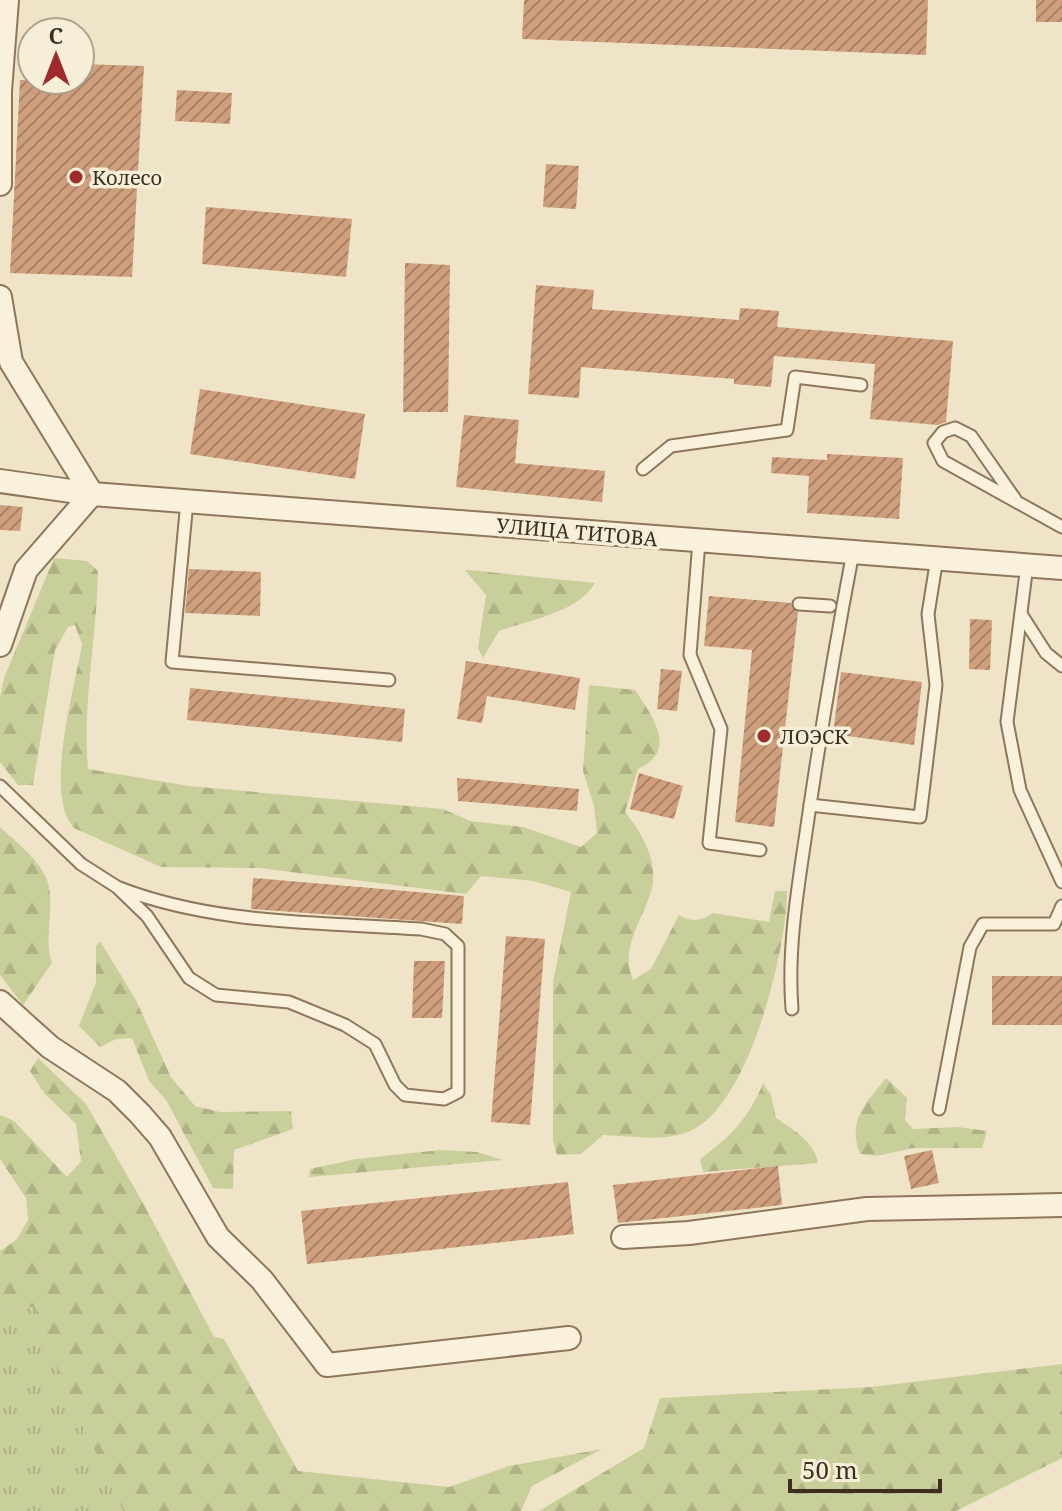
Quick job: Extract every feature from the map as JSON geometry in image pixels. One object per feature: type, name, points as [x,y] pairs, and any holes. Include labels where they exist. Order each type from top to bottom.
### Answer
[{"type":"street","points":[[0,184],[0,91],[7,0]]},
{"type":"street","points":[[0,297],[11,362],[92,494],[26,570],[0,645]]},
{"type":"street","name":"УЛИЦА ТИТОВА","points":[[0,481],[92,494],[1062,568]]},
{"type":"street","points":[[0,1002],[50,1047],[117,1091],[140,1114],[160,1137],[218,1237],[262,1280],[327,1365],[569,1338]]},
{"type":"street","points":[[623,1237],[689,1233],[867,1209],[1062,1205]]},
{"type":"lane","points":[[643,469],[671,446],[787,430],[795,377],[861,385]]},
{"type":"lane","points":[[1015,499],[971,436],[955,428],[943,432],[934,443],[943,461],[1062,527]]},
{"type":"lane","points":[[187,501],[172,662],[389,680]]},
{"type":"lane","points":[[699,541],[690,655],[721,729],[709,843],[760,850]]},
{"type":"lane","points":[[792,1009],[790,954],[830,666],[853,552]]},
{"type":"lane","points":[[810,805],[920,817],[936,685],[928,614],[937,558]]},
{"type":"lane","points":[[1027,565],[1007,722],[1020,790],[1062,882]]},
{"type":"lane","points":[[799,604],[830,606]]},
{"type":"lane","points":[[1021,614],[1046,653],[1062,666]]},
{"type":"lane","points":[[0,786],[81,864],[117,887],[151,901],[207,915],[421,929],[445,934],[458,946],[458,1092],[444,1099],[405,1095],[395,1085],[375,1044],[345,1025],[289,1002],[216,995],[189,978],[147,916],[117,887]]},
{"type":"lane","points":[[939,1109],[970,947],[983,924],[1054,924],[1062,906]]},
{"type":"green space","points":[[54,558],[87,561],[98,571],[88,695],[88,769],[189,786],[443,809],[470,821],[523,827],[581,847],[597,833],[594,806],[583,771],[589,685],[635,690],[654,721],[660,743],[650,761],[638,769],[625,812],[645,843],[653,870],[651,892],[629,953],[633,980],[651,969],[679,915],[696,920],[713,913],[769,922],[775,891],[787,891],[780,950],[760,1025],[746,1062],[729,1093],[709,1118],[678,1135],[646,1138],[603,1135],[581,1154],[557,1155],[553,1140],[553,982],[571,892],[533,881],[481,876],[466,894],[259,868],[161,867],[74,828],[65,812],[61,767],[82,644],[75,625],[68,627],[55,650],[33,785],[18,785],[0,762],[0,697],[4,678]]},
{"type":"green space","points":[[465,570],[595,583],[577,602],[565,608],[499,631],[483,658],[478,648],[486,595]]},
{"type":"green space","points":[[0,827],[38,865],[49,890],[52,963],[23,1005],[0,975]]},
{"type":"green space","points":[[100,941],[136,1000],[171,1077],[195,1106],[220,1112],[291,1111],[293,1129],[234,1150],[233,1189],[213,1188],[166,1100],[149,1081],[132,1038],[116,1039],[100,1047],[79,1026],[96,982],[96,946]]},
{"type":"green space","points":[[38,1058],[86,1104],[214,1337],[224,1339],[298,1471],[449,1487],[509,1466],[602,1449],[532,1486],[521,1511],[123,1511],[51,1356],[34,1307],[9,1309],[0,1315],[0,1251],[16,1240],[28,1220],[26,1198],[0,1159],[0,1115],[14,1121],[67,1177],[81,1161],[76,1124],[44,1093],[30,1071]]},
{"type":"green space","points":[[886,1078],[907,1098],[905,1120],[913,1129],[958,1127],[987,1131],[982,1148],[913,1148],[877,1156],[860,1154],[857,1122]]},
{"type":"green space","points":[[763,1083],[771,1095],[776,1118],[808,1142],[818,1163],[703,1172],[700,1159],[738,1126]]},
{"type":"green space","points":[[441,1150],[477,1152],[503,1160],[309,1177],[310,1169],[356,1159]]},
{"type":"green space","points":[[34,1307],[51,1356],[123,1511],[0,1511],[0,1315],[9,1309]]},
{"type":"green space","points":[[1062,1364],[1062,1458],[956,1511],[539,1511],[644,1448],[660,1398],[871,1387]]},
{"type":"building","points":[[524,0],[928,0],[926,55],[522,39]]},
{"type":"building","points":[[1036,0],[1062,0],[1062,22],[1036,22]]},
{"type":"building","name":"Колесо","points":[[96,64],[144,66],[132,277],[10,273],[19,96],[96,96]]},
{"type":"building","points":[[177,90],[232,93],[230,124],[175,121]]},
{"type":"building","points":[[546,164],[579,166],[576,209],[543,207]]},
{"type":"building","points":[[206,207],[352,219],[346,277],[202,264]]},
{"type":"building","points":[[405,263],[450,265],[448,412],[403,412]]},
{"type":"building","points":[[536,285],[594,290],[592,309],[739,320],[740,308],[779,311],[777,327],[953,341],[946,422],[938,425],[870,419],[875,364],[774,356],[771,387],[734,384],[734,379],[581,367],[579,398],[528,394]]},
{"type":"building","points":[[200,389],[365,414],[355,479],[190,454]]},
{"type":"building","points":[[464,415],[519,420],[515,463],[605,471],[602,502],[456,487]]},
{"type":"building","points":[[827,454],[903,458],[899,519],[807,513],[809,476],[771,473],[772,457],[827,460]]},
{"type":"building","points":[[0,505],[23,507],[20,531],[0,530]]},
{"type":"building","points":[[189,569],[261,572],[260,616],[185,613]]},
{"type":"building","name":"ЛОЭСК","points":[[709,596],[791,603],[798,612],[774,827],[735,822],[752,650],[704,646]]},
{"type":"building","points":[[970,619],[992,620],[990,670],[969,669]]},
{"type":"building","points":[[466,661],[580,678],[575,710],[487,696],[482,723],[457,719]]},
{"type":"building","points":[[661,669],[682,671],[677,711],[657,709]]},
{"type":"building","points":[[841,672],[922,682],[914,745],[833,734]]},
{"type":"building","points":[[190,688],[405,709],[402,742],[187,720]]},
{"type":"building","points":[[639,773],[683,786],[674,819],[630,809]]},
{"type":"building","points":[[457,778],[579,789],[577,811],[458,801]]},
{"type":"building","points":[[253,878],[464,896],[462,924],[251,909]]},
{"type":"building","points":[[506,936],[545,939],[530,1125],[491,1122]]},
{"type":"building","points":[[414,961],[445,961],[442,1018],[412,1018]]},
{"type":"building","points":[[992,976],[1062,976],[1062,1025],[992,1025]]},
{"type":"building","points":[[932,1150],[939,1183],[911,1189],[904,1156]]},
{"type":"building","points":[[778,1166],[782,1205],[618,1223],[613,1185]]},
{"type":"building","points":[[568,1182],[574,1234],[307,1264],[301,1211]]},
{"type":"place","name":"Колесо","points":[[76,177]]},
{"type":"place","name":"ЛОЭСК","points":[[764,736]]}]
